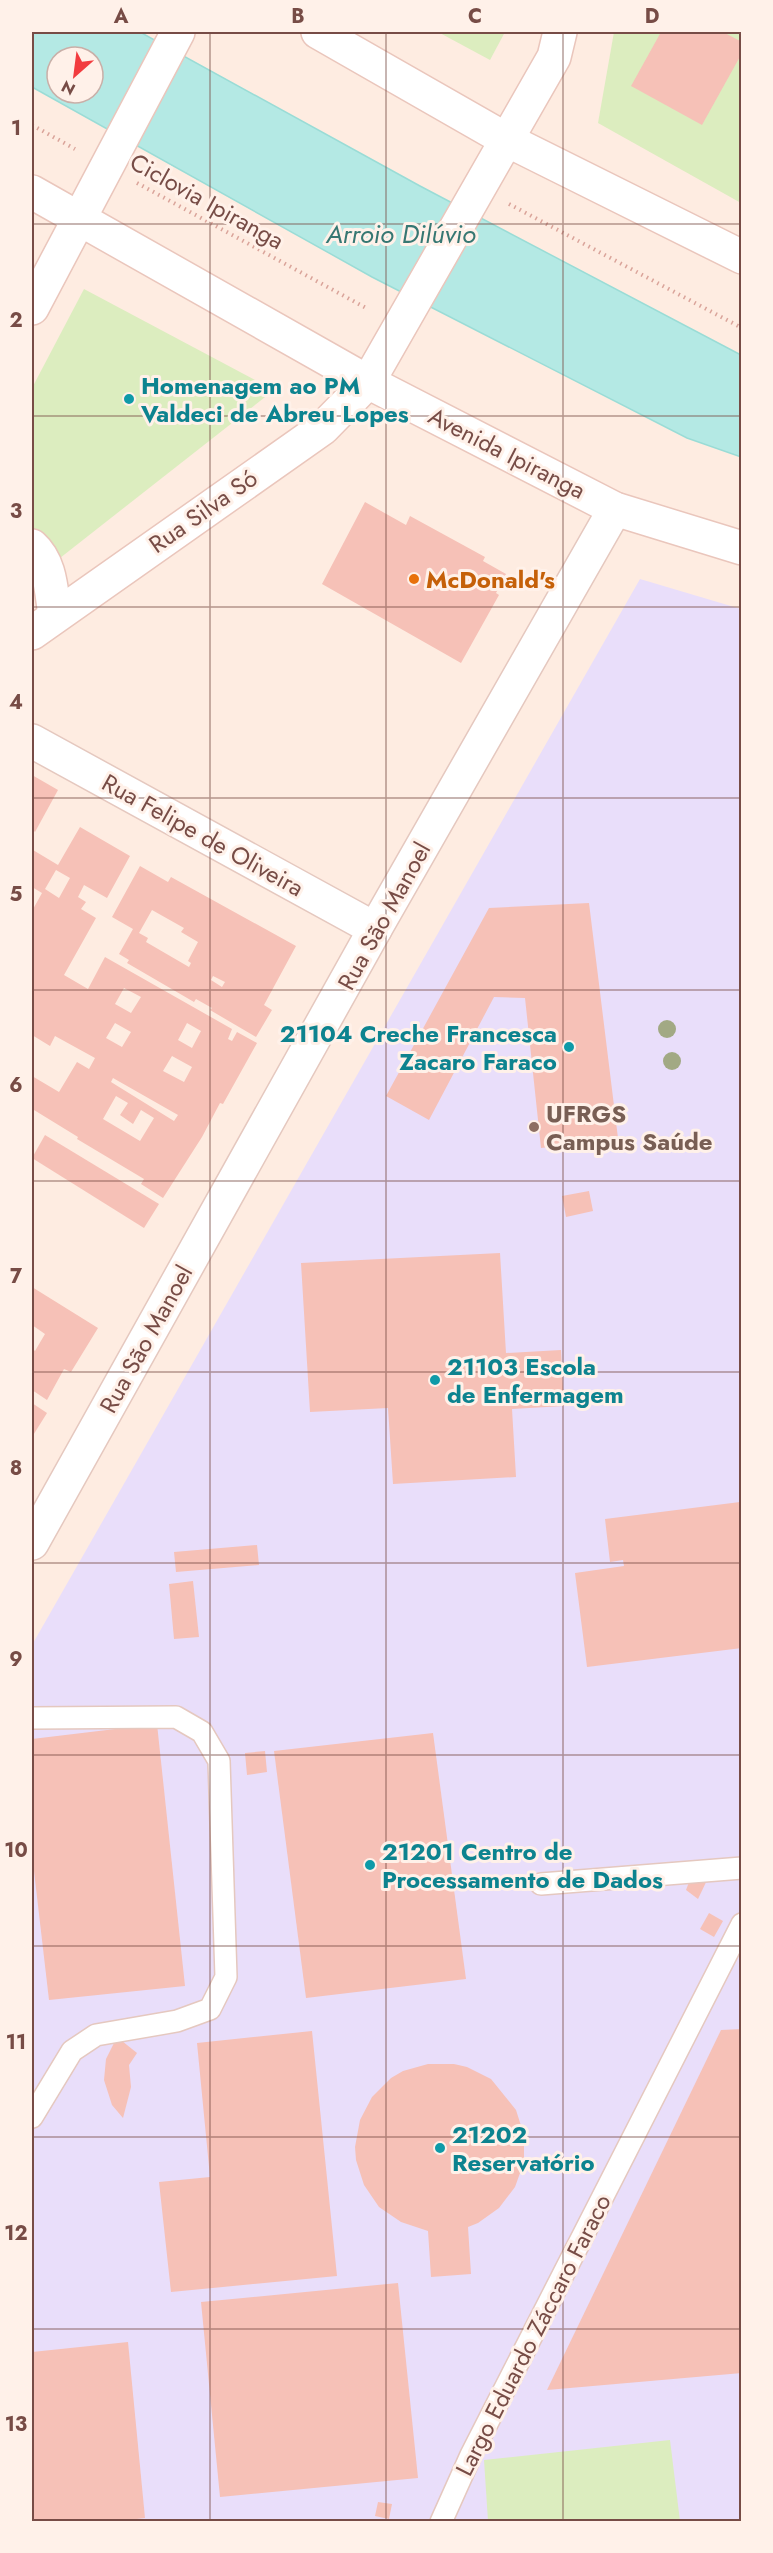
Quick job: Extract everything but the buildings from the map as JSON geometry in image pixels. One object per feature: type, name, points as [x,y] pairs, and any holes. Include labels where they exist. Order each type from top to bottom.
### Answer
[{"type":"main road","points":[[32,308],[178,32]]},
{"type":"main road","points":[[318,32],[505,139],[741,257]]},
{"type":"main road","points":[[505,139],[554,57],[560,32]]},
{"type":"main road","name":"Rua Silva Só","points":[[43,624],[323,428],[368,382],[505,139]]},
{"type":"main road","name":"Avenida Ipiranga","points":[[32,192],[368,382],[615,509],[741,548]]},
{"type":"main road","name":"Rua São Manoel","points":[[32,1543],[375,929],[615,509]]},
{"type":"main road","points":[[32,546],[38,551],[47,568],[43,624]]},
{"type":"main road","name":"Rua Felipe de Oliveira","points":[[32,741],[375,929]]},
{"type":"lane","points":[[32,1718],[176,1717],[202,1732],[219,1761],[226,1977],[210,2009],[177,2021],[96,2035],[72,2051],[32,2118]]},
{"type":"lane","points":[[541,1884],[741,1868]]},
{"type":"lane","name":"Largo Eduardo Záccaro Faraco","points":[[441,2522],[471,2455],[741,1924]]},
{"type":"path","name":"Ciclovia Ipiranga","points":[[32,125],[109,161],[366,308]]},
{"type":"path","points":[[474,195],[741,328]]},
{"type":"shaded area","name":"UFRGS Campus Saúde","points":[[640,579],[741,609],[741,2521],[32,2522],[32,1645]]},
{"type":"green space","points":[[438,32],[505,32],[490,60]]},
{"type":"green space","points":[[614,32],[741,32],[741,203],[598,123]]},
{"type":"green space","points":[[84,289],[274,390],[32,580],[32,388]]},
{"type":"green space","points":[[670,2440],[680,2521],[488,2521],[484,2460]]},
{"type":"water","name":"Arroio Dilúvio","points":[[32,32],[140,32],[420,186],[741,355],[741,457],[687,438],[372,277],[64,105],[105,105],[105,45],[45,45],[45,94],[32,87]]},
{"type":"place","name":"Homenagem ao PM Valdeci de Abreu Lopes","points":[[129,399]]},
{"type":"place","name":"McDonald's","points":[[414,579]]},
{"type":"place","name":"21104 Creche Francesca Zacaro Faraco","points":[[569,1047]]},
{"type":"place","name":"UFRGS Campus Saúde","points":[[534,1127]]},
{"type":"place","name":"21103 Escola de Enfermagem","points":[[435,1380]]},
{"type":"place","name":"21201 Centro de Processamento de Dados","points":[[370,1865]]},
{"type":"place","name":"21202 Reservatório","points":[[440,2148]]}]
